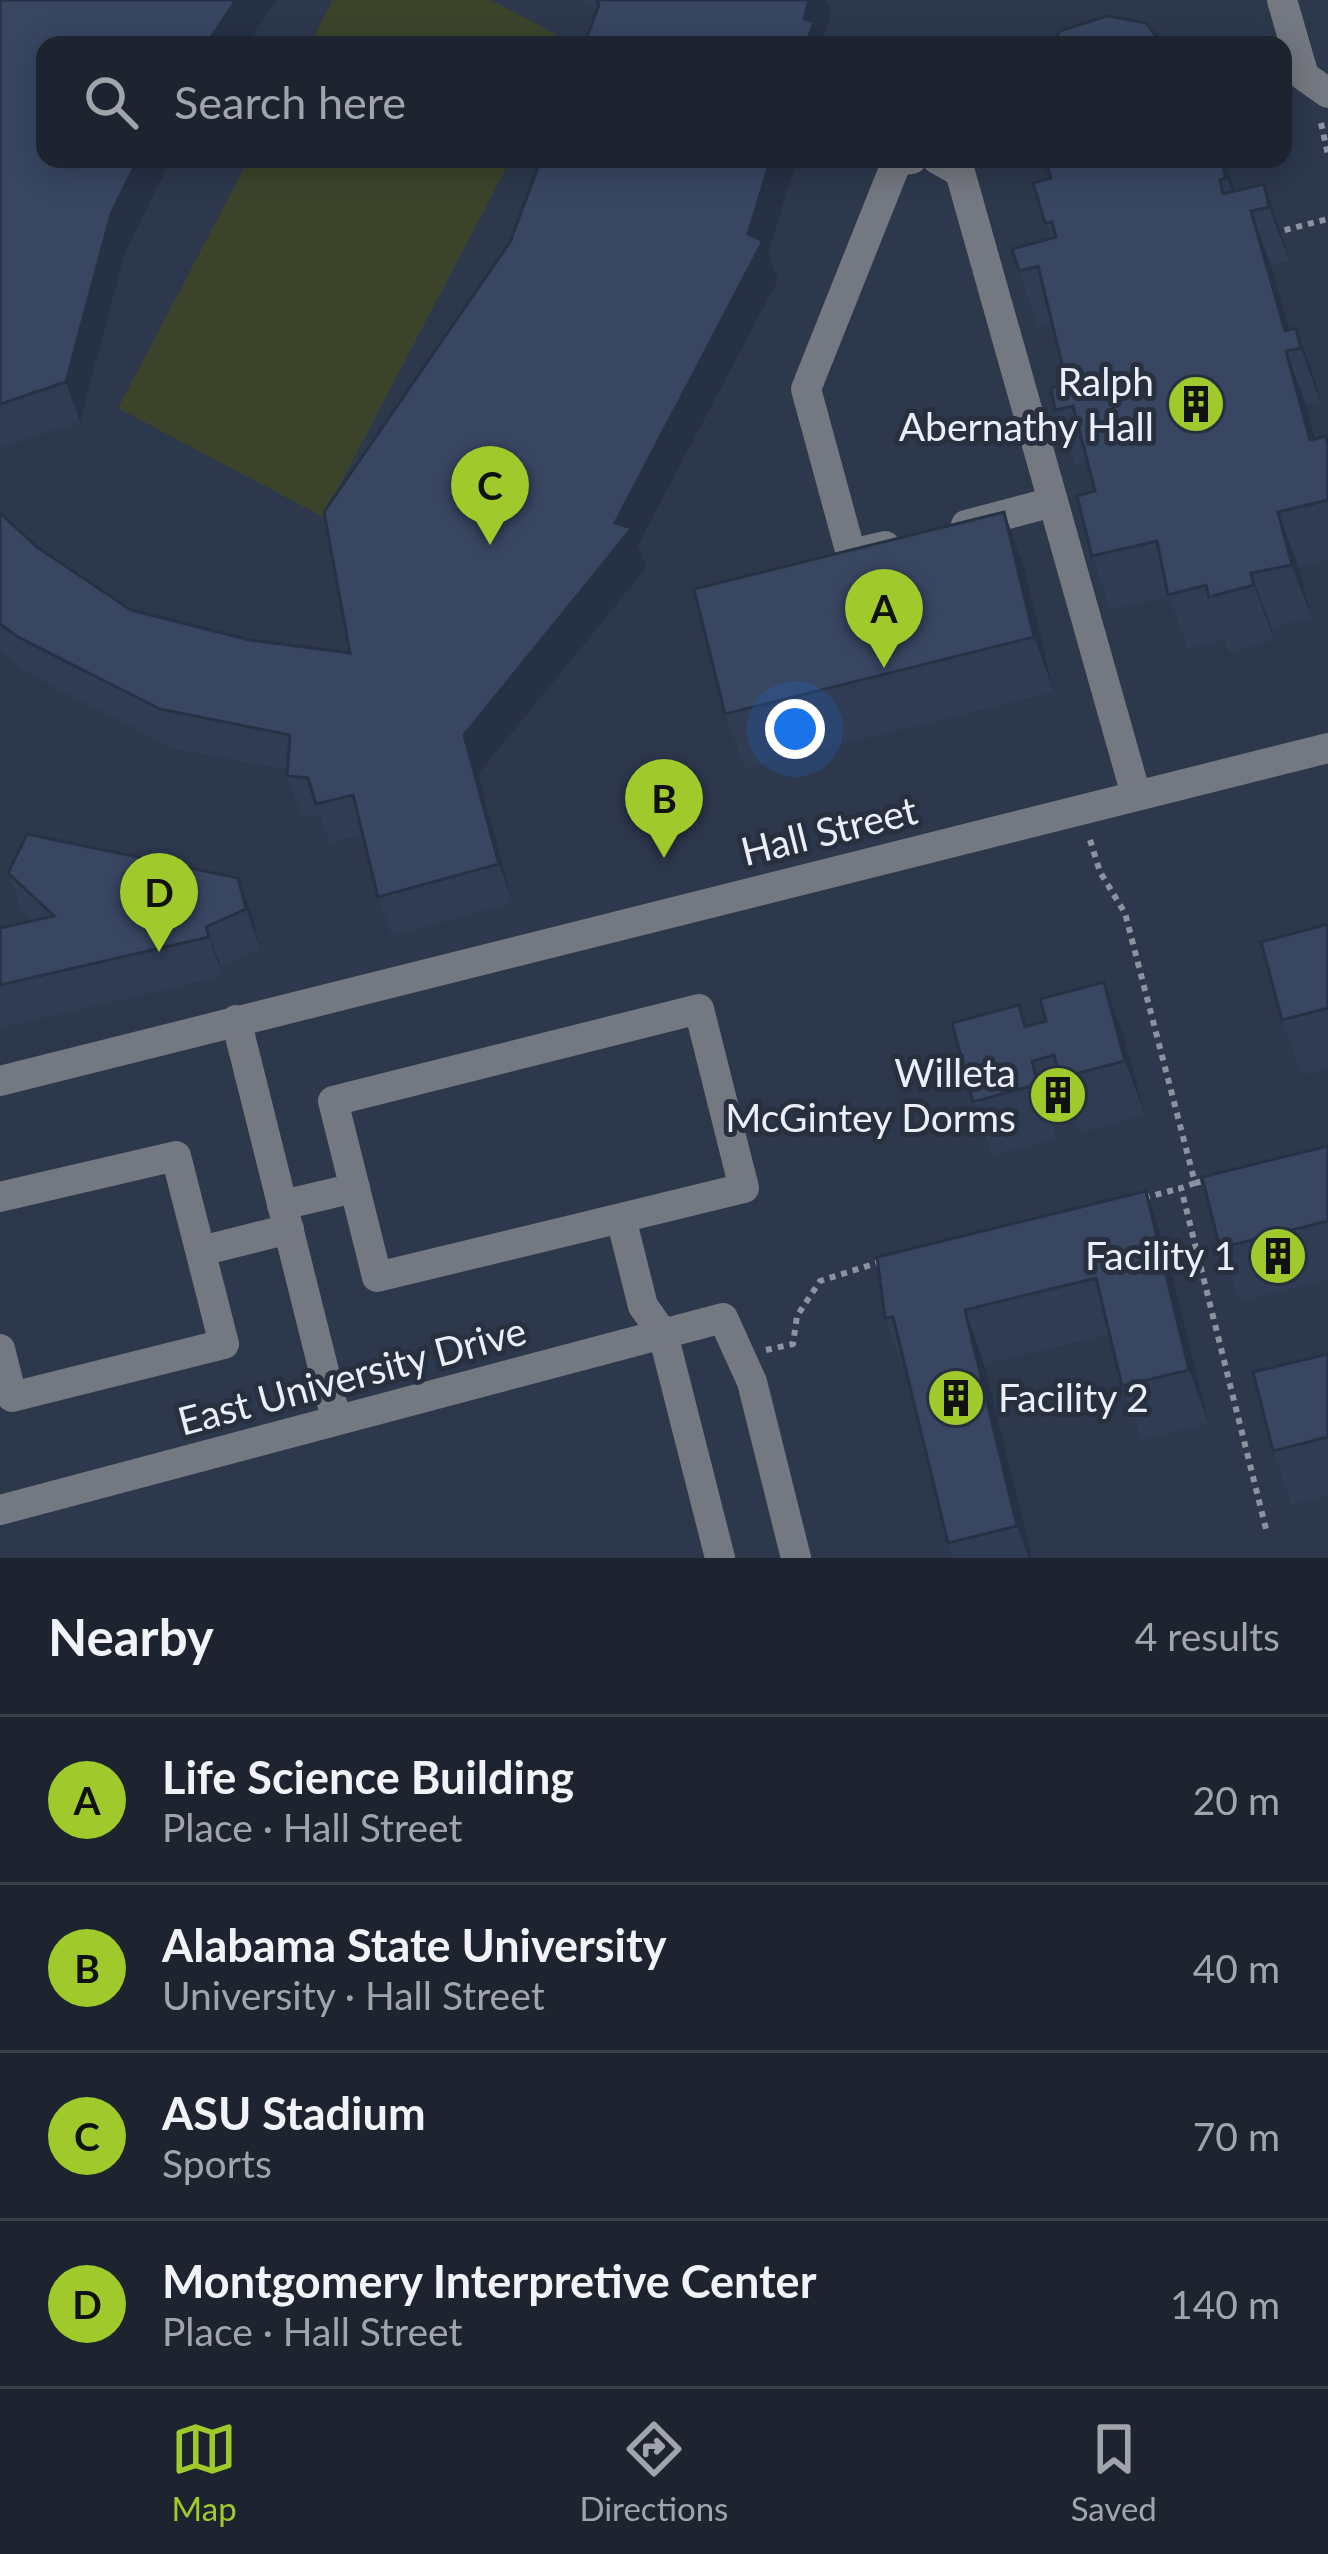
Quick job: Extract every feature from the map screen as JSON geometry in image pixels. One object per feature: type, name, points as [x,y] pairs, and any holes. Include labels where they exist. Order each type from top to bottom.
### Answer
[{"type":"street","points":[[1282,0],[1304,76],[1324,106]]},
{"type":"street","points":[[894,168],[806,389],[851,554],[1053,502]]},
{"type":"street","points":[[953,168],[960,172],[1136,795]]},
{"type":"street","name":"Hall Street","points":[[0,1081],[1328,748]]},
{"type":"street","points":[[699,1009],[744,1187],[621,1218],[377,1277],[333,1101],[699,1009]]},
{"type":"street","points":[[236,1020],[336,1419]]},
{"type":"street","points":[[0,1196],[176,1156],[224,1344],[12,1397],[0,1349]]},
{"type":"street","points":[[201,1251],[355,1188]]},
{"type":"street","points":[[621,1218],[644,1306],[663,1334],[720,1558]]},
{"type":"street","name":"East University Drive","points":[[0,1510],[723,1318],[741,1356]]},
{"type":"street","points":[[741,1356],[752,1382],[796,1558]]},
{"type":"path","points":[[1324,106],[1328,154]]},
{"type":"path","points":[[1263,235],[1328,219]]},
{"type":"path","points":[[1090,840],[1100,872],[1125,913],[1195,1183]]},
{"type":"path","points":[[1135,1200],[1217,1178]]},
{"type":"path","points":[[1181,1188],[1267,1533]]},
{"type":"path","points":[[741,1356],[793,1344],[797,1316],[820,1281],[882,1262]]},
{"type":"shaded area","points":[[0,0],[1328,0],[1328,1558],[0,1558]]},
{"type":"green space","points":[[333,0],[491,0],[559,36],[314,36]]},
{"type":"green space","points":[[244,168],[506,168],[323,517],[118,408]]},
{"type":"building","points":[[0,0],[236,0],[212,36],[36,36],[36,168],[134,168],[111,214],[66,382],[0,404]]},
{"type":"building","points":[[597,0],[809,0],[804,19],[814,22],[809,36],[587,36]]},
{"type":"building","points":[[1107,16],[1146,23],[1156,36],[1057,36]]},
{"type":"building","points":[[538,168],[768,168],[748,234],[763,241],[615,523],[632,528],[464,735],[499,864],[378,897],[353,795],[316,804],[308,778],[287,776],[290,735],[160,709],[0,624],[0,513],[37,547],[131,610],[250,640],[350,653],[324,512],[510,242]]},
{"type":"building","name":"Ralph Abernathy Hall","points":[[1048,168],[1223,168],[1223,194],[1264,184],[1269,207],[1251,211],[1285,331],[1296,328],[1301,348],[1286,351],[1310,440],[1326,436],[1328,445],[1328,500],[1278,512],[1292,565],[1251,573],[1254,585],[1209,597],[1206,585],[1168,595],[1157,541],[1092,556],[1077,496],[1095,491],[1073,406],[1055,410],[1051,388],[1067,384],[1038,266],[1019,271],[1012,249],[1056,237],[1052,222],[1045,223],[1033,183],[1051,178]]},
{"type":"building","points":[[1004,512],[1034,637],[725,714],[694,589]]},
{"type":"building","points":[[27,834],[238,878],[246,909],[206,927],[209,937],[0,985],[0,928],[54,916],[8,873]]},
{"type":"building","points":[[1328,924],[1328,1008],[1282,1020],[1261,942]]},
{"type":"building","points":[[1104,982],[1125,1061],[1060,1078],[1054,1055],[1032,1061],[1038,1084],[973,1102],[952,1023],[1019,1005],[1025,1027],[1046,1021],[1040,999]]},
{"type":"building","points":[[1328,1146],[1328,1221],[1220,1248],[1202,1177]]},
{"type":"building","points":[[1146,1191],[1189,1370],[1122,1386],[1096,1278],[965,1310],[1017,1526],[948,1543],[893,1317],[885,1318],[877,1257]]},
{"type":"building","points":[[1328,1354],[1328,1437],[1273,1451],[1253,1372]]},
{"type":"place","name":"Ralph Abernathy Hall","points":[[1196,404]]},
{"type":"place","name":"ASU Stadium","points":[[490,545]]},
{"type":"place","name":"Life Science Building","points":[[884,668]]},
{"type":"place","name":"Alabama State University","points":[[664,858]]},
{"type":"place","name":"Montgomery Interpretive Center","points":[[159,952]]},
{"type":"place","name":"Willeta McGintey Dorms","points":[[1058,1095]]},
{"type":"place","name":"Facility 1","points":[[1278,1256]]},
{"type":"place","name":"Facility 2","points":[[956,1398]]}]
